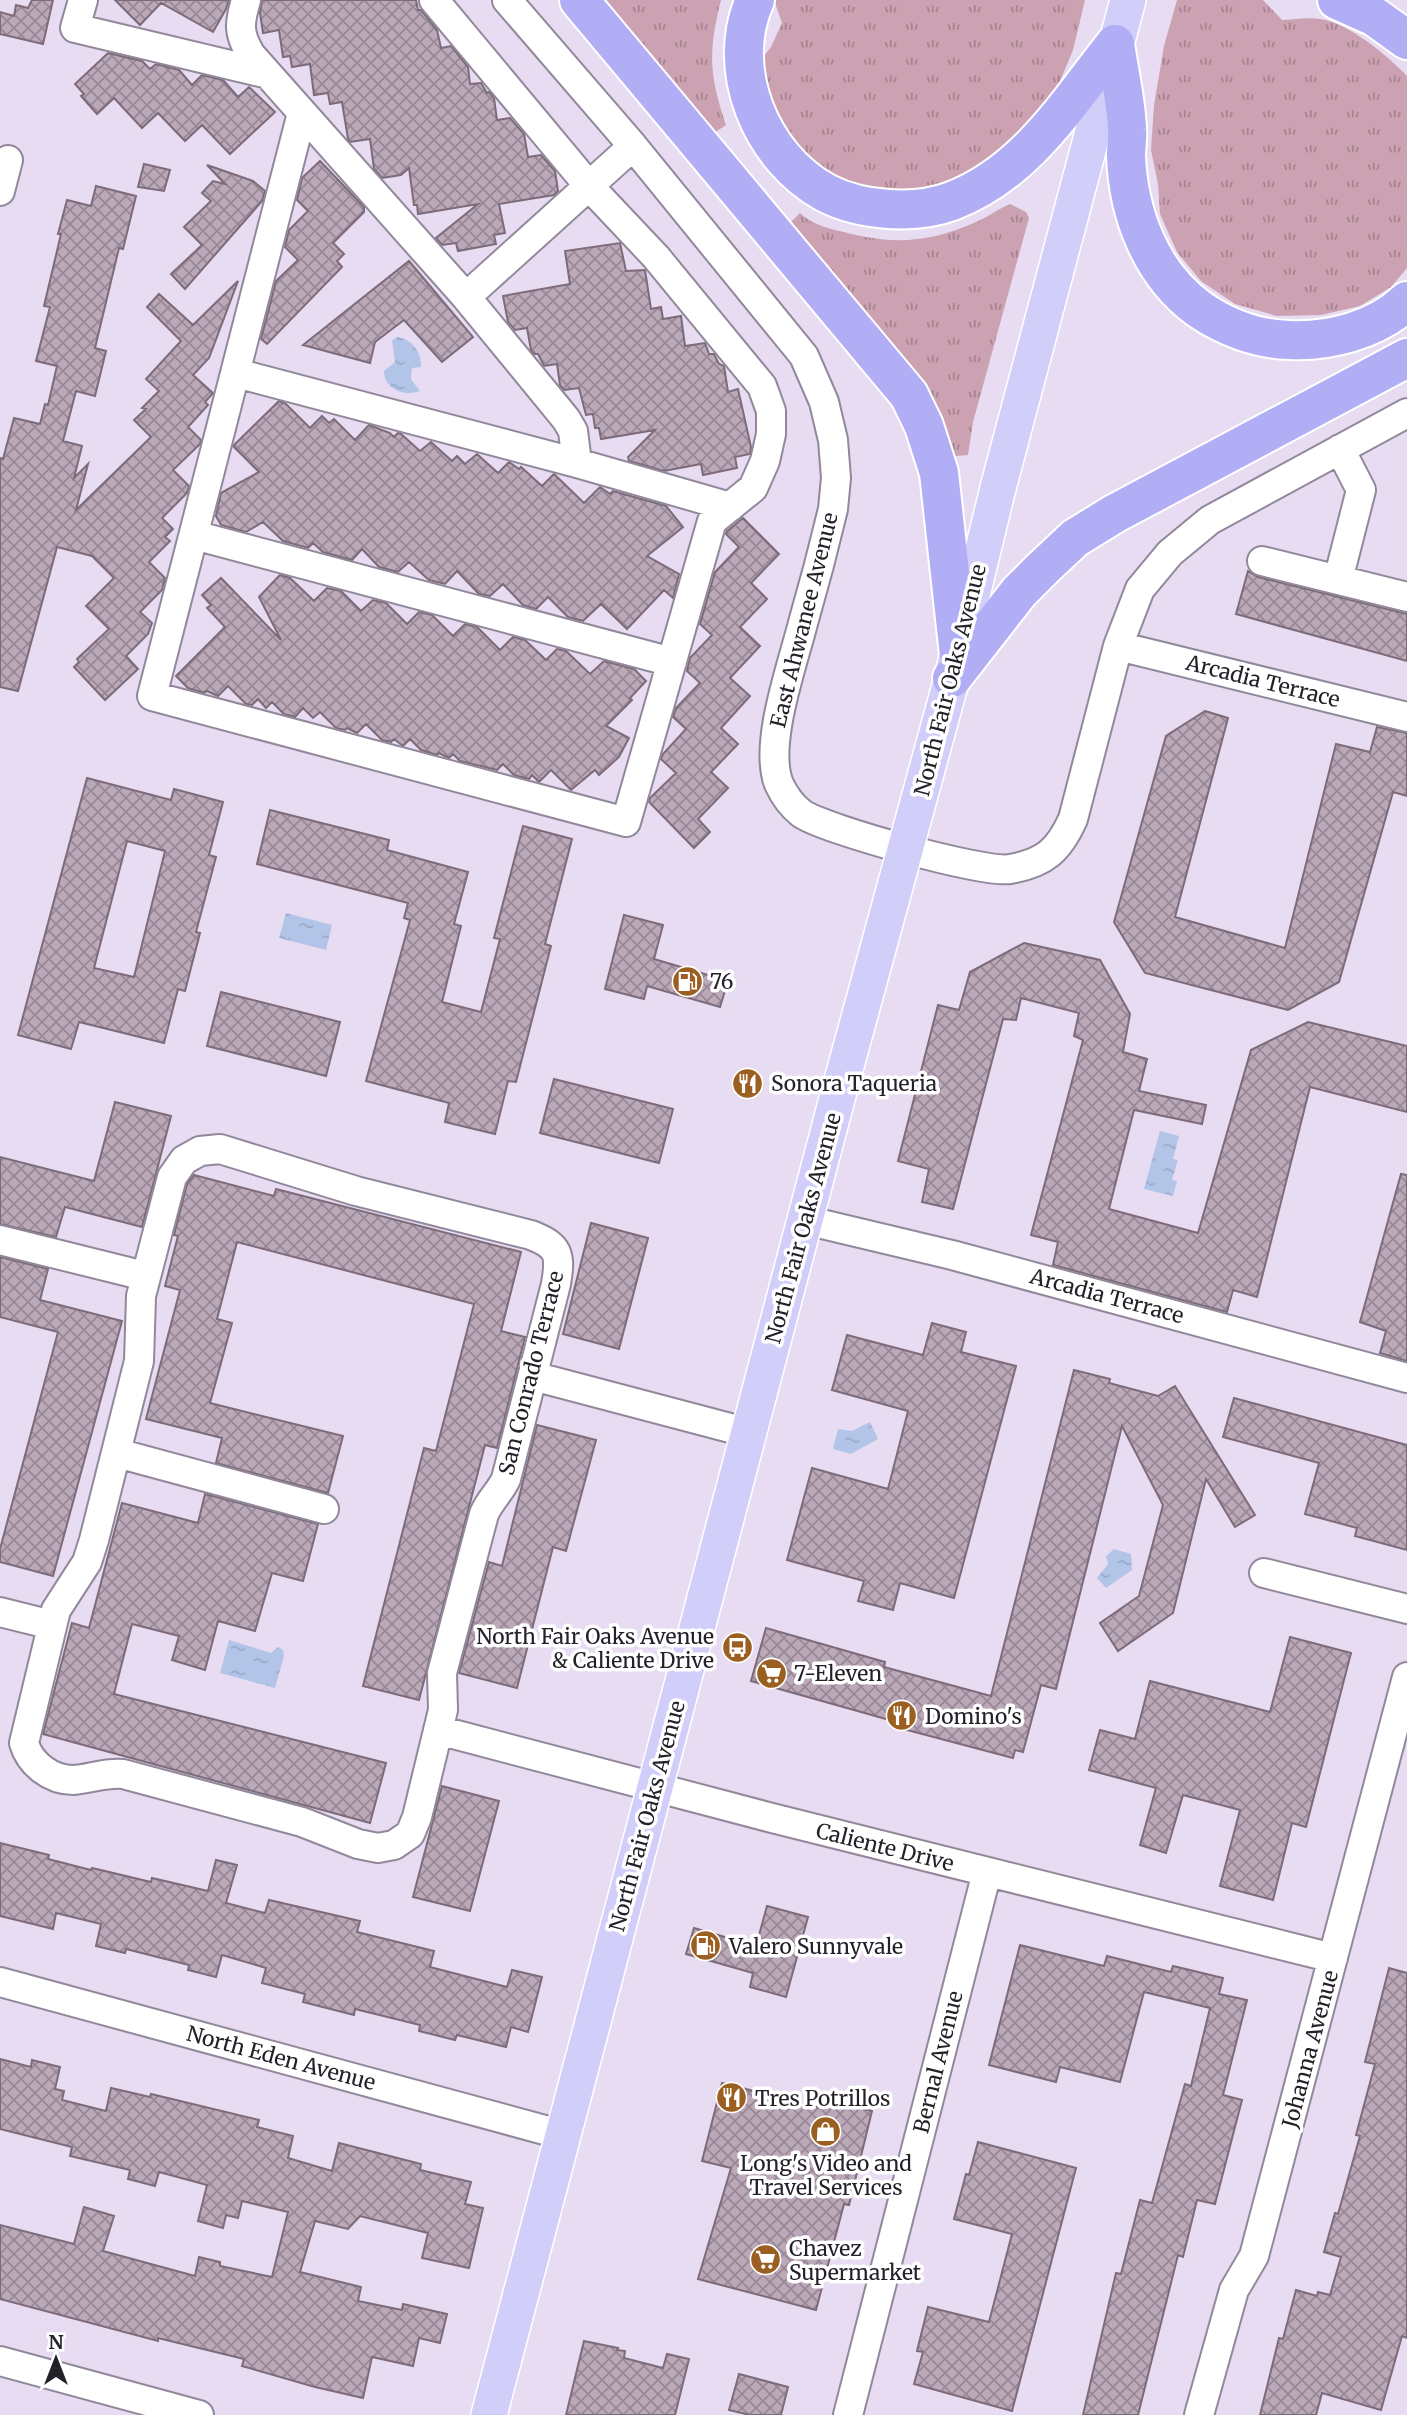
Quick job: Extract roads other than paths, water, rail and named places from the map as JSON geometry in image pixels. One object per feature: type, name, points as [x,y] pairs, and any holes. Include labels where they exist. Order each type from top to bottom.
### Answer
[{"type":"highway","points":[[579,0],[909,395],[924,426],[939,473],[955,666]]},
{"type":"highway","points":[[755,0],[750,11],[744,65],[758,120],[788,163],[828,194],[860,204],[891,208],[920,208],[951,201],[1007,171],[1038,142],[1115,44]]},
{"type":"highway","points":[[1337,0],[1375,17],[1407,40]]},
{"type":"highway","points":[[1115,44],[1128,130],[1126,156],[1136,216],[1156,262],[1171,283],[1190,302],[1211,317],[1242,331],[1273,340],[1311,341],[1376,323],[1407,301]]},
{"type":"highway","points":[[955,666],[1019,592],[1075,538],[1114,514],[1407,358]]},
{"type":"main road","name":"North Fair Oaks Avenue","points":[[489,2415],[805,1220],[955,666],[998,488],[1128,0]]},
{"type":"street","points":[[83,0],[75,28],[268,74]]},
{"type":"street","points":[[246,0],[241,19],[241,37],[251,55],[466,297],[566,419],[573,431],[577,463]]},
{"type":"street","points":[[302,113],[152,696],[626,822],[712,521],[753,488],[765,461],[771,435],[771,411],[762,386],[656,257],[589,186],[434,0]]},
{"type":"street","name":"East Ahwanee Avenue","points":[[508,0],[633,146],[804,356],[824,402],[833,440],[836,478],[832,509],[779,715],[775,769],[787,799],[802,814],[818,822],[906,848],[992,869],[1008,870],[1049,856],[1063,841],[1073,819],[1118,646],[1140,589],[1170,553],[1210,520],[1407,413]]},
{"type":"street","points":[[466,297],[633,146]]},
{"type":"street","points":[[0,191],[8,160]]},
{"type":"street","points":[[236,373],[577,463],[730,507]]},
{"type":"street","points":[[1338,580],[1361,490],[1340,449]]},
{"type":"street","points":[[194,535],[672,662]]},
{"type":"street","points":[[1262,561],[1407,597]]},
{"type":"street","name":"Arcadia Terrace","points":[[1118,646],[1407,717]]},
{"type":"street","name":"San Conrado Terrace","points":[[220,1149],[356,1191],[531,1235],[548,1242],[557,1251],[559,1263],[506,1479],[499,1492],[489,1501],[442,1673],[443,1710],[417,1817],[410,1834],[394,1845],[378,1848],[358,1844],[302,1822],[123,1774],[113,1773],[71,1780],[57,1777],[40,1768],[27,1755],[24,1743],[56,1610],[87,1562],[117,1453],[139,1361],[141,1296],[145,1276],[172,1177],[184,1160],[200,1151],[220,1149]]},
{"type":"street","name":"Arcadia Terrace","points":[[805,1220],[975,1261],[1407,1378]]},
{"type":"street","points":[[0,1240],[145,1276]]},
{"type":"street","points":[[533,1376],[749,1433]]},
{"type":"street","points":[[117,1453],[324,1509]]},
{"type":"street","points":[[1264,1573],[1407,1609]]},
{"type":"street","points":[[0,1612],[52,1625]]},
{"type":"street","name":"Johanna Avenue","points":[[1199,2415],[1234,2290],[1254,2256],[1407,1677]]},
{"type":"street","name":"Caliente Drive","points":[[438,1730],[1333,1958]]},
{"type":"street","name":"Bernal Avenue","points":[[848,2415],[987,1872]]},
{"type":"street","name":"North Eden Avenue","points":[[0,1982],[563,2135]]},
{"type":"street","points":[[0,2361],[152,2409],[199,2415]]},
{"type":"water","points":[[398,337],[412,344],[418,352],[421,367],[412,368],[411,379],[420,391],[402,392],[387,383],[384,371],[395,362],[392,340]]},
{"type":"water","points":[[286,913],[332,925],[326,950],[279,938]]},
{"type":"water","points":[[1160,1131],[1179,1136],[1173,1159],[1178,1160],[1172,1180],[1177,1181],[1173,1196],[1144,1189]]},
{"type":"water","points":[[870,1422],[878,1439],[851,1454],[833,1449],[838,1429],[852,1431]]},
{"type":"water","points":[[1114,1549],[1131,1554],[1132,1570],[1106,1588],[1097,1578],[1108,1564],[1106,1556]]},
{"type":"water","points":[[229,1640],[271,1653],[278,1647],[283,1650],[284,1656],[275,1688],[220,1673]]},
{"type":"place","name":"76","points":[[687,981]]},
{"type":"place","name":"Sonora Taqueria","points":[[748,1083]]},
{"type":"place","name":"North Fair Oaks Avenue & Caliente Drive","points":[[737,1648]]},
{"type":"place","name":"7-Eleven","points":[[771,1673]]},
{"type":"place","name":"Domino's","points":[[902,1716]]},
{"type":"place","name":"Valero Sunnyvale","points":[[706,1946]]},
{"type":"place","name":"Tres Potrillos","points":[[732,2098]]},
{"type":"place","name":"Long's Video and Travel Services","points":[[826,2131]]},
{"type":"place","name":"Chavez Supermarket","points":[[766,2260]]}]
